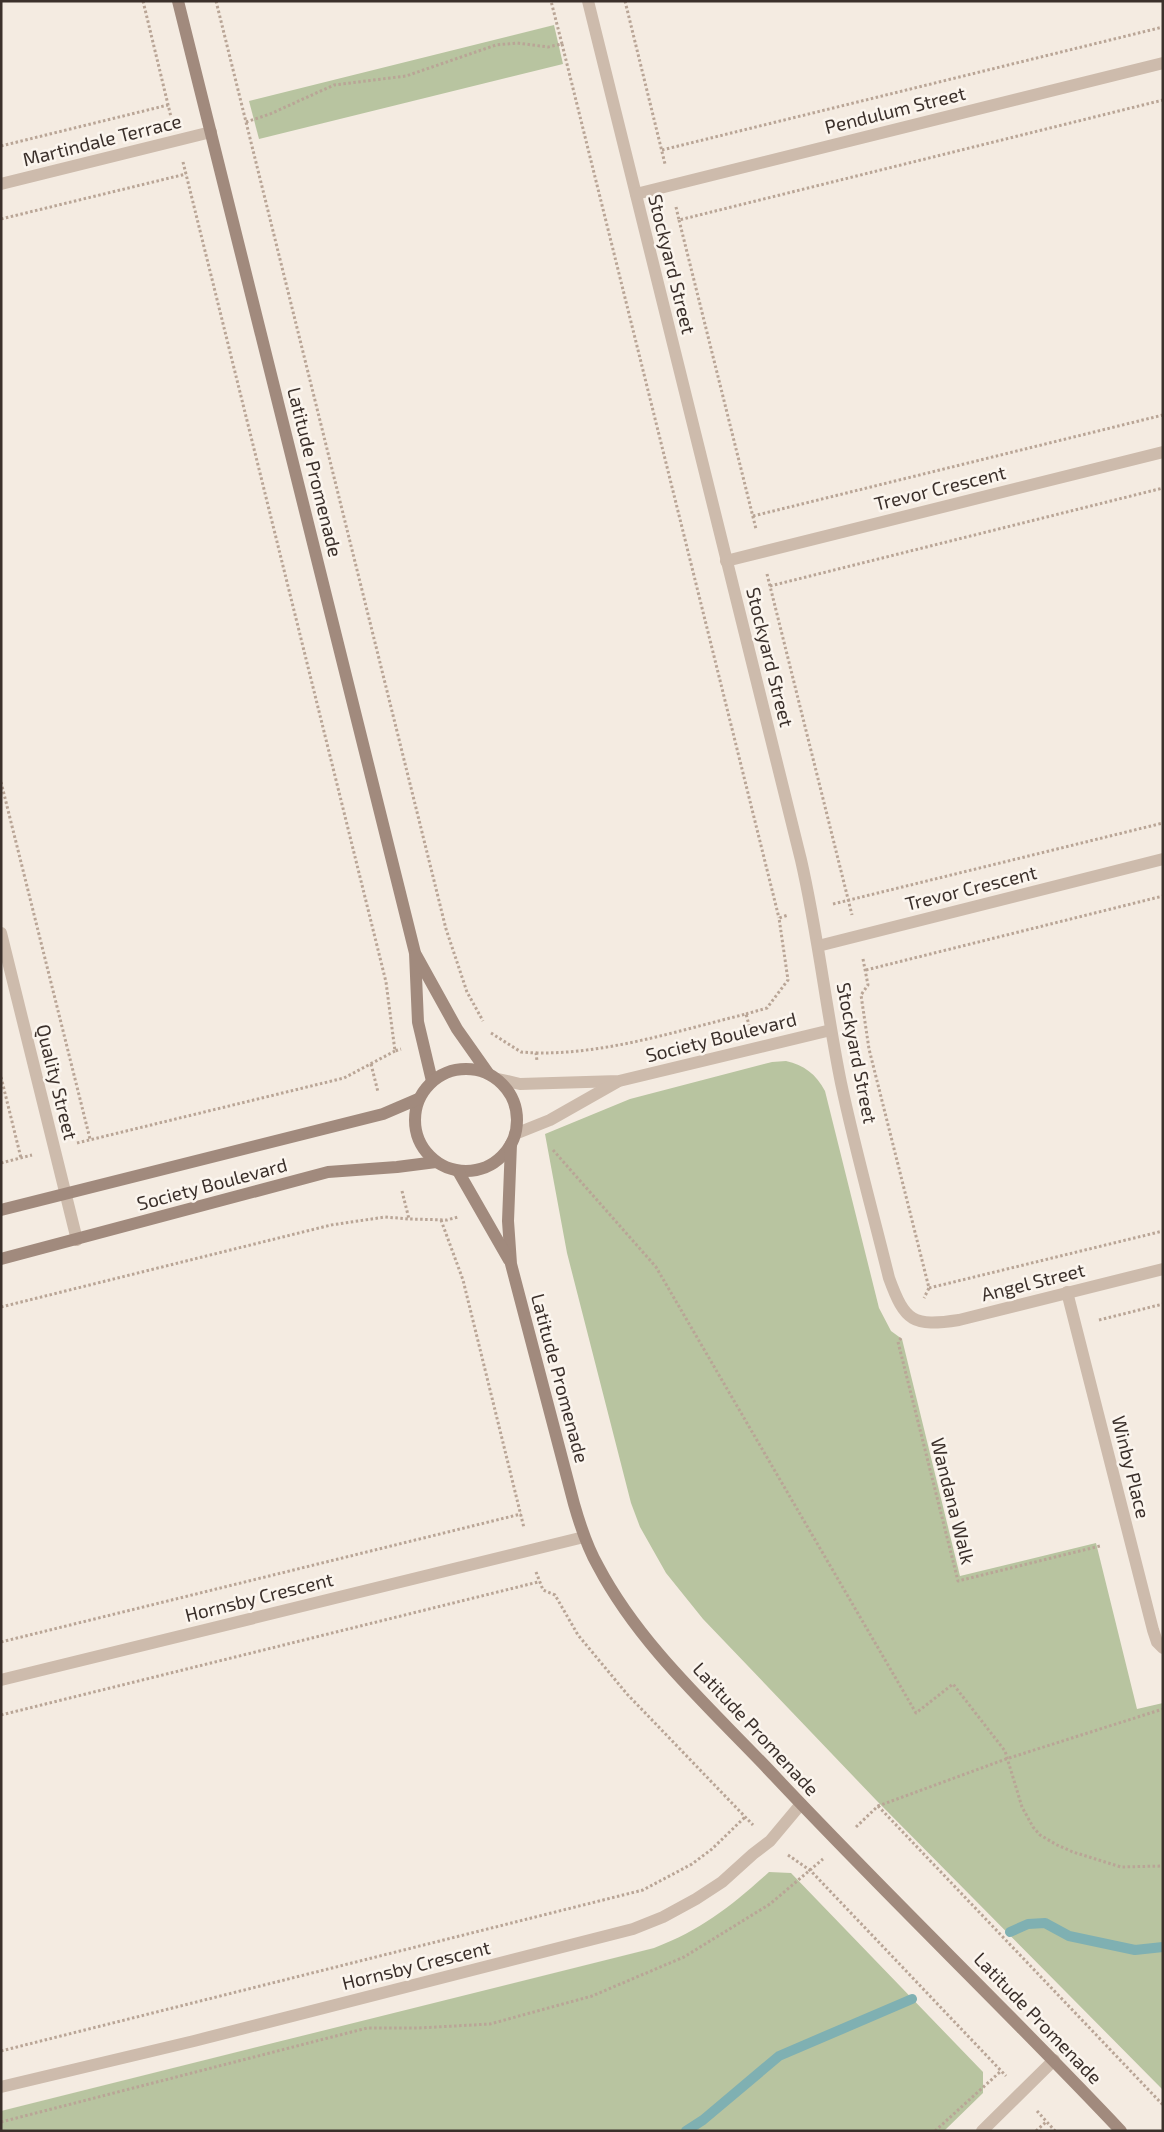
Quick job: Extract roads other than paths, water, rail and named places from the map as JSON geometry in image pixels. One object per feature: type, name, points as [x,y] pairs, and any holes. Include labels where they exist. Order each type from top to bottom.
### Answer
[{"type":"street","name":"Latitude Promenade","points":[[178,1],[415,953],[418,1022],[432,1081]]},
{"type":"street","name":"Stockyard Street","points":[[588,1],[812,909],[830,1030],[841,1085],[889,1278],[904,1312],[913,1319]]},
{"type":"street","name":"Pendulum Street","points":[[636,194],[1163,63]]},
{"type":"street","name":"Martindale Terrace","points":[[1,184],[211,132]]},
{"type":"street","name":"Trevor Crescent","points":[[726,561],[1163,452]]},
{"type":"street","name":"Trevor Crescent","points":[[818,946],[1163,859]]},
{"type":"street","name":"Quality Street","points":[[1,933],[77,1240]]},
{"type":"street","name":"Latitude Promenade","points":[[415,953],[457,1029],[493,1076]]},
{"type":"street","name":"Society Boulevard","points":[[493,1076],[527,1084],[620,1081],[830,1030]]},
{"type":"street","points":[[459,1068],[476,1069],[493,1076],[511,1095],[515,1104],[517,1124],[513,1139],[504,1155],[494,1163],[483,1168],[458,1171],[436,1162],[427,1154],[416,1134],[415,1110],[418,1099],[432,1081],[441,1074],[459,1068]]},
{"type":"street","name":"Society Boulevard","points":[[513,1139],[620,1081]]},
{"type":"street","name":"Society Boulevard","points":[[1,1210],[383,1114],[418,1099]]},
{"type":"street","name":"Latitude Promenade","points":[[513,1139],[508,1221],[511,1264],[584,1537],[611,1590],[651,1643],[801,1804],[1054,2060],[1121,2131]]},
{"type":"street","name":"Society Boulevard","points":[[1,1259],[328,1172],[436,1162]]},
{"type":"street","name":"Latitude Promenade","points":[[458,1171],[511,1264]]},
{"type":"street","name":"Angel Street","points":[[913,1319],[923,1323],[934,1324],[959,1320],[1163,1269]]},
{"type":"street","name":"Winby Place","points":[[1067,1292],[1153,1630],[1163,1648]]},
{"type":"street","name":"Hornsby Crescent","points":[[1,1680],[584,1537]]},
{"type":"street","name":"Hornsby Crescent","points":[[1,2087],[194,2041],[633,1929],[663,1918],[722,1882],[770,1841],[801,1804]]},
{"type":"street","points":[[982,2131],[1054,2060]]},
{"type":"waterway","points":[[1010,1932],[1028,1924],[1045,1923],[1069,1936],[1135,1950],[1163,1947]]},
{"type":"waterway","points":[[686,2131],[703,2120],[779,2056],[912,1999]]}]
